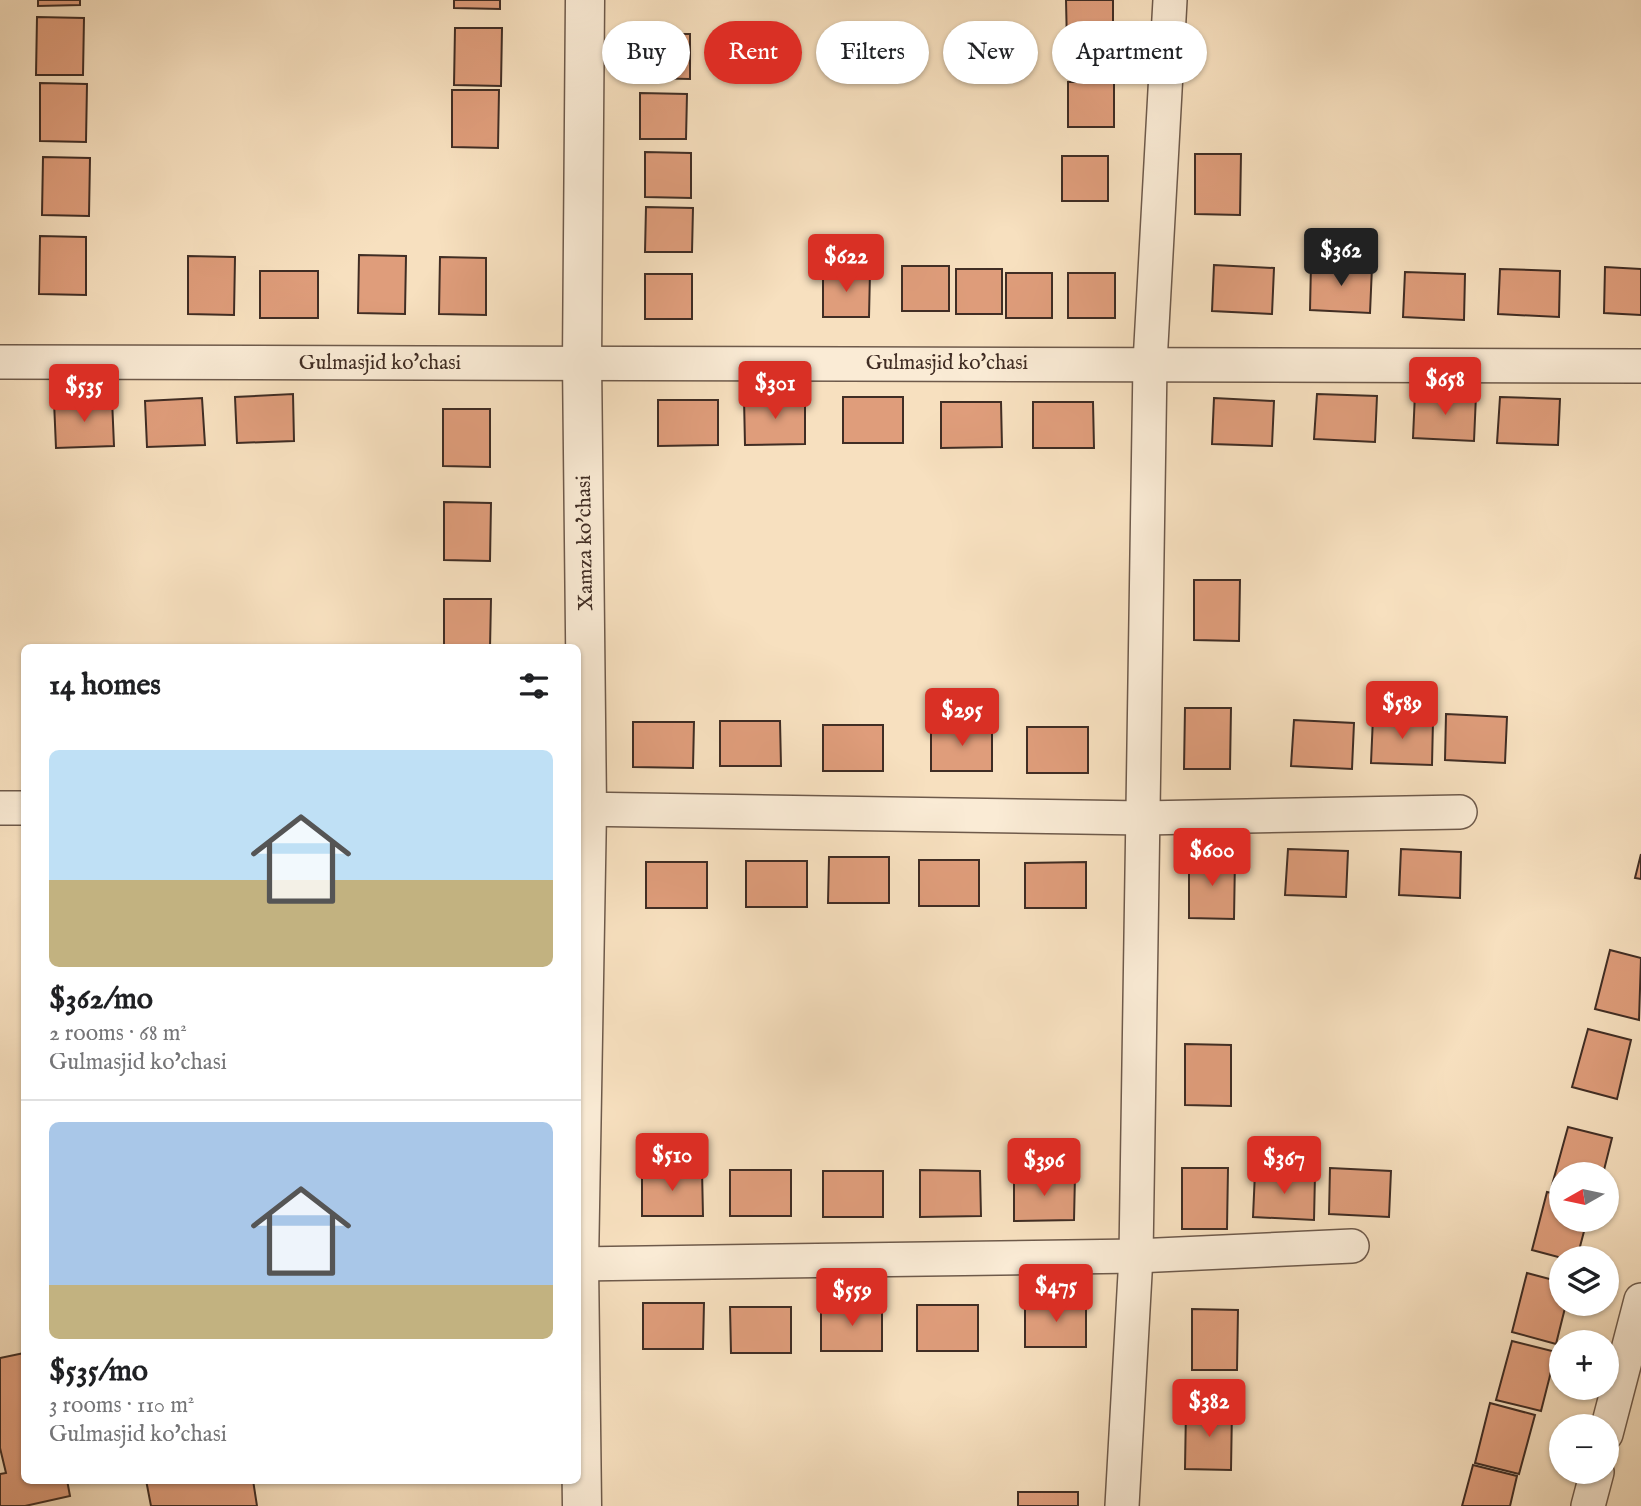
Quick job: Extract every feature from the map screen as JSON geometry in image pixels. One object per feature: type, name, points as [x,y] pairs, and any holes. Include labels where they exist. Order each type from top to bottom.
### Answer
[{"type":"street","name":"Xamza ko'chasi","points":[[581,923],[585,0]]},
{"type":"street","points":[[1122,1506],[1136,1256],[1150,363],[1170,0]]},
{"type":"street","name":"Gulmasjid ko'chasi","points":[[0,362],[582,361],[1641,366]]},
{"type":"street","points":[[0,808],[21,808]]},
{"type":"street","points":[[582,809],[1143,818],[1460,812]]},
{"type":"street","points":[[581,1264],[1136,1256],[1352,1246]]},
{"type":"street","points":[[1611,1414],[1641,1300]]},
{"type":"street","name":"Xamza ko'chasi","points":[[581,1446],[582,1506]]},
{"type":"street","points":[[1588,1506],[1594,1484]]},
{"type":"building","points":[[38,0],[80,0],[80,5],[38,6]]},
{"type":"building","points":[[454,0],[500,0],[500,9],[454,8]]},
{"type":"building","points":[[1066,0],[1113,0],[1113,21],[1066,21]]},
{"type":"building","points":[[37,17],[84,18],[83,75],[36,75]]},
{"type":"building","points":[[455,28],[502,28],[501,86],[454,85]]},
{"type":"building","points":[[40,83],[87,84],[86,142],[40,141]]},
{"type":"building","points":[[1068,84],[1114,84],[1114,127],[1068,127]]},
{"type":"building","points":[[452,90],[499,90],[498,148],[452,147]]},
{"type":"building","points":[[640,93],[687,94],[686,139],[640,139]]},
{"type":"building","points":[[645,152],[691,153],[691,198],[645,197]]},
{"type":"building","points":[[1195,154],[1241,154],[1240,215],[1195,214]]},
{"type":"building","points":[[1062,156],[1108,156],[1108,201],[1062,201]]},
{"type":"building","points":[[43,157],[90,158],[89,216],[42,215]]},
{"type":"building","points":[[646,207],[693,208],[692,252],[645,252]]},
{"type":"building","points":[[40,236],[86,237],[86,295],[39,294]]},
{"type":"building","points":[[359,255],[406,256],[405,314],[358,313]]},
{"type":"building","points":[[188,256],[235,257],[234,315],[188,314]]},
{"type":"building","points":[[440,257],[486,258],[486,315],[439,314]]},
{"type":"building","points":[[1311,264],[1372,267],[1370,313],[1310,310]]},
{"type":"building","points":[[1214,265],[1274,268],[1272,314],[1212,311]]},
{"type":"building","points":[[902,266],[949,266],[949,311],[902,311]]},
{"type":"building","points":[[1605,267],[1641,269],[1641,315],[1604,313]]},
{"type":"building","points":[[956,269],[1002,269],[1002,314],[956,314]]},
{"type":"building","points":[[1500,269],[1560,271],[1559,317],[1498,314]]},
{"type":"building","points":[[260,271],[318,271],[318,318],[260,318]]},
{"type":"building","points":[[823,272],[870,272],[869,317],[823,317]]},
{"type":"building","points":[[1405,272],[1465,274],[1464,320],[1403,317]]},
{"type":"building","points":[[1006,273],[1052,273],[1052,318],[1006,318]]},
{"type":"building","points":[[1068,273],[1115,273],[1115,318],[1068,318]]},
{"type":"building","points":[[645,274],[692,274],[692,319],[645,319]]},
{"type":"building","points":[[1415,393],[1476,395],[1474,441],[1413,438]]},
{"type":"building","points":[[293,394],[294,441],[237,443],[235,397]]},
{"type":"building","points":[[1317,394],[1377,396],[1375,442],[1314,439]]},
{"type":"building","points":[[843,397],[903,397],[903,443],[843,443]]},
{"type":"building","points":[[1500,397],[1560,399],[1558,445],[1497,443]]},
{"type":"building","points":[[202,398],[205,445],[147,447],[145,401]]},
{"type":"building","points":[[744,398],[805,399],[805,444],[745,445]]},
{"type":"building","points":[[1214,398],[1274,401],[1272,446],[1212,444]]},
{"type":"building","points":[[112,399],[114,446],[56,448],[54,401]]},
{"type":"building","points":[[658,400],[718,400],[718,445],[658,446]]},
{"type":"building","points":[[941,402],[1001,402],[1002,447],[941,448]]},
{"type":"building","points":[[1033,402],[1093,402],[1094,448],[1033,448]]},
{"type":"building","points":[[443,409],[490,409],[490,467],[443,466]]},
{"type":"building","points":[[444,502],[491,503],[490,561],[444,560]]},
{"type":"building","points":[[1194,580],[1240,580],[1239,641],[1194,640]]},
{"type":"building","points":[[444,599],[491,599],[490,644],[444,644]]},
{"type":"building","points":[[1185,708],[1231,708],[1230,769],[1184,769]]},
{"type":"building","points":[[1446,714],[1507,717],[1505,763],[1445,760]]},
{"type":"building","points":[[1373,717],[1433,720],[1432,765],[1371,763]]},
{"type":"building","points":[[1294,720],[1354,723],[1352,769],[1291,766]]},
{"type":"building","points":[[720,721],[780,721],[781,766],[720,766]]},
{"type":"building","points":[[633,722],[694,722],[693,768],[633,767]]},
{"type":"building","points":[[823,725],[883,725],[883,771],[823,771]]},
{"type":"building","points":[[931,725],[992,725],[992,771],[931,771]]},
{"type":"building","points":[[1027,727],[1088,727],[1088,773],[1027,773]]},
{"type":"building","points":[[1288,849],[1348,851],[1346,897],[1285,895]]},
{"type":"building","points":[[1401,849],[1461,852],[1460,898],[1399,895]]},
{"type":"building","points":[[1641,854],[1641,879],[1635,878]]},
{"type":"building","points":[[829,857],[889,857],[889,903],[828,903]]},
{"type":"building","points":[[1189,857],[1235,858],[1234,919],[1189,918]]},
{"type":"building","points":[[919,860],[979,860],[979,906],[919,906]]},
{"type":"building","points":[[746,861],[807,861],[807,907],[746,907]]},
{"type":"building","points":[[646,862],[707,862],[707,908],[646,908]]},
{"type":"building","points":[[1086,862],[1086,908],[1025,908],[1025,863]]},
{"type":"building","points":[[1610,950],[1641,958],[1639,1020],[1595,1009]]},
{"type":"building","points":[[1588,1029],[1631,1040],[1617,1099],[1572,1087]]},
{"type":"building","points":[[1185,1044],[1231,1045],[1231,1106],[1185,1105]]},
{"type":"building","points":[[1568,1127],[1612,1138],[1606,1162],[1558,1162]]},
{"type":"building","points":[[1182,1168],[1228,1168],[1227,1229],[1182,1229]]},
{"type":"building","points":[[1330,1168],[1391,1171],[1389,1217],[1329,1214]]},
{"type":"building","points":[[642,1170],[702,1170],[703,1216],[642,1216]]},
{"type":"building","points":[[730,1170],[791,1170],[791,1216],[730,1216]]},
{"type":"building","points":[[920,1170],[980,1171],[981,1216],[920,1217]]},
{"type":"building","points":[[823,1171],[883,1171],[883,1217],[823,1217]]},
{"type":"building","points":[[1255,1172],[1315,1174],[1314,1220],[1253,1217]]},
{"type":"building","points":[[1014,1175],[1075,1175],[1074,1220],[1014,1221]]},
{"type":"building","points":[[1549,1192],[1549,1232],[1584,1232],[1580,1246],[1549,1246],[1549,1255],[1532,1250]]},
{"type":"building","points":[[1527,1273],[1549,1279],[1549,1316],[1563,1316],[1560,1330],[1549,1330],[1549,1342],[1512,1332]]},
{"type":"building","points":[[1025,1301],[1086,1301],[1086,1347],[1025,1347]]},
{"type":"building","points":[[643,1303],[704,1303],[703,1349],[643,1349]]},
{"type":"building","points":[[821,1305],[882,1305],[882,1351],[821,1351]]},
{"type":"building","points":[[917,1305],[978,1305],[978,1351],[917,1351]]},
{"type":"building","points":[[730,1307],[791,1307],[791,1353],[731,1353]]},
{"type":"building","points":[[1192,1309],[1238,1310],[1237,1370],[1192,1370]]},
{"type":"building","points":[[1512,1341],[1549,1350],[1549,1380],[1541,1411],[1496,1400]]},
{"type":"building","points":[[21,1354],[21,1484],[68,1484],[70,1496],[25,1506],[0,1506],[0,1474],[6,1473],[0,1448],[0,1358]]},
{"type":"building","points":[[1490,1403],[1535,1415],[1519,1474],[1475,1463]]},
{"type":"building","points":[[1186,1408],[1232,1409],[1231,1470],[1185,1469]]},
{"type":"building","points":[[1473,1465],[1517,1476],[1510,1506],[1462,1506]]},
{"type":"building","points":[[147,1484],[254,1484],[257,1506],[151,1506]]},
{"type":"building","points":[[1018,1492],[1078,1492],[1078,1506],[1018,1506]]}]
